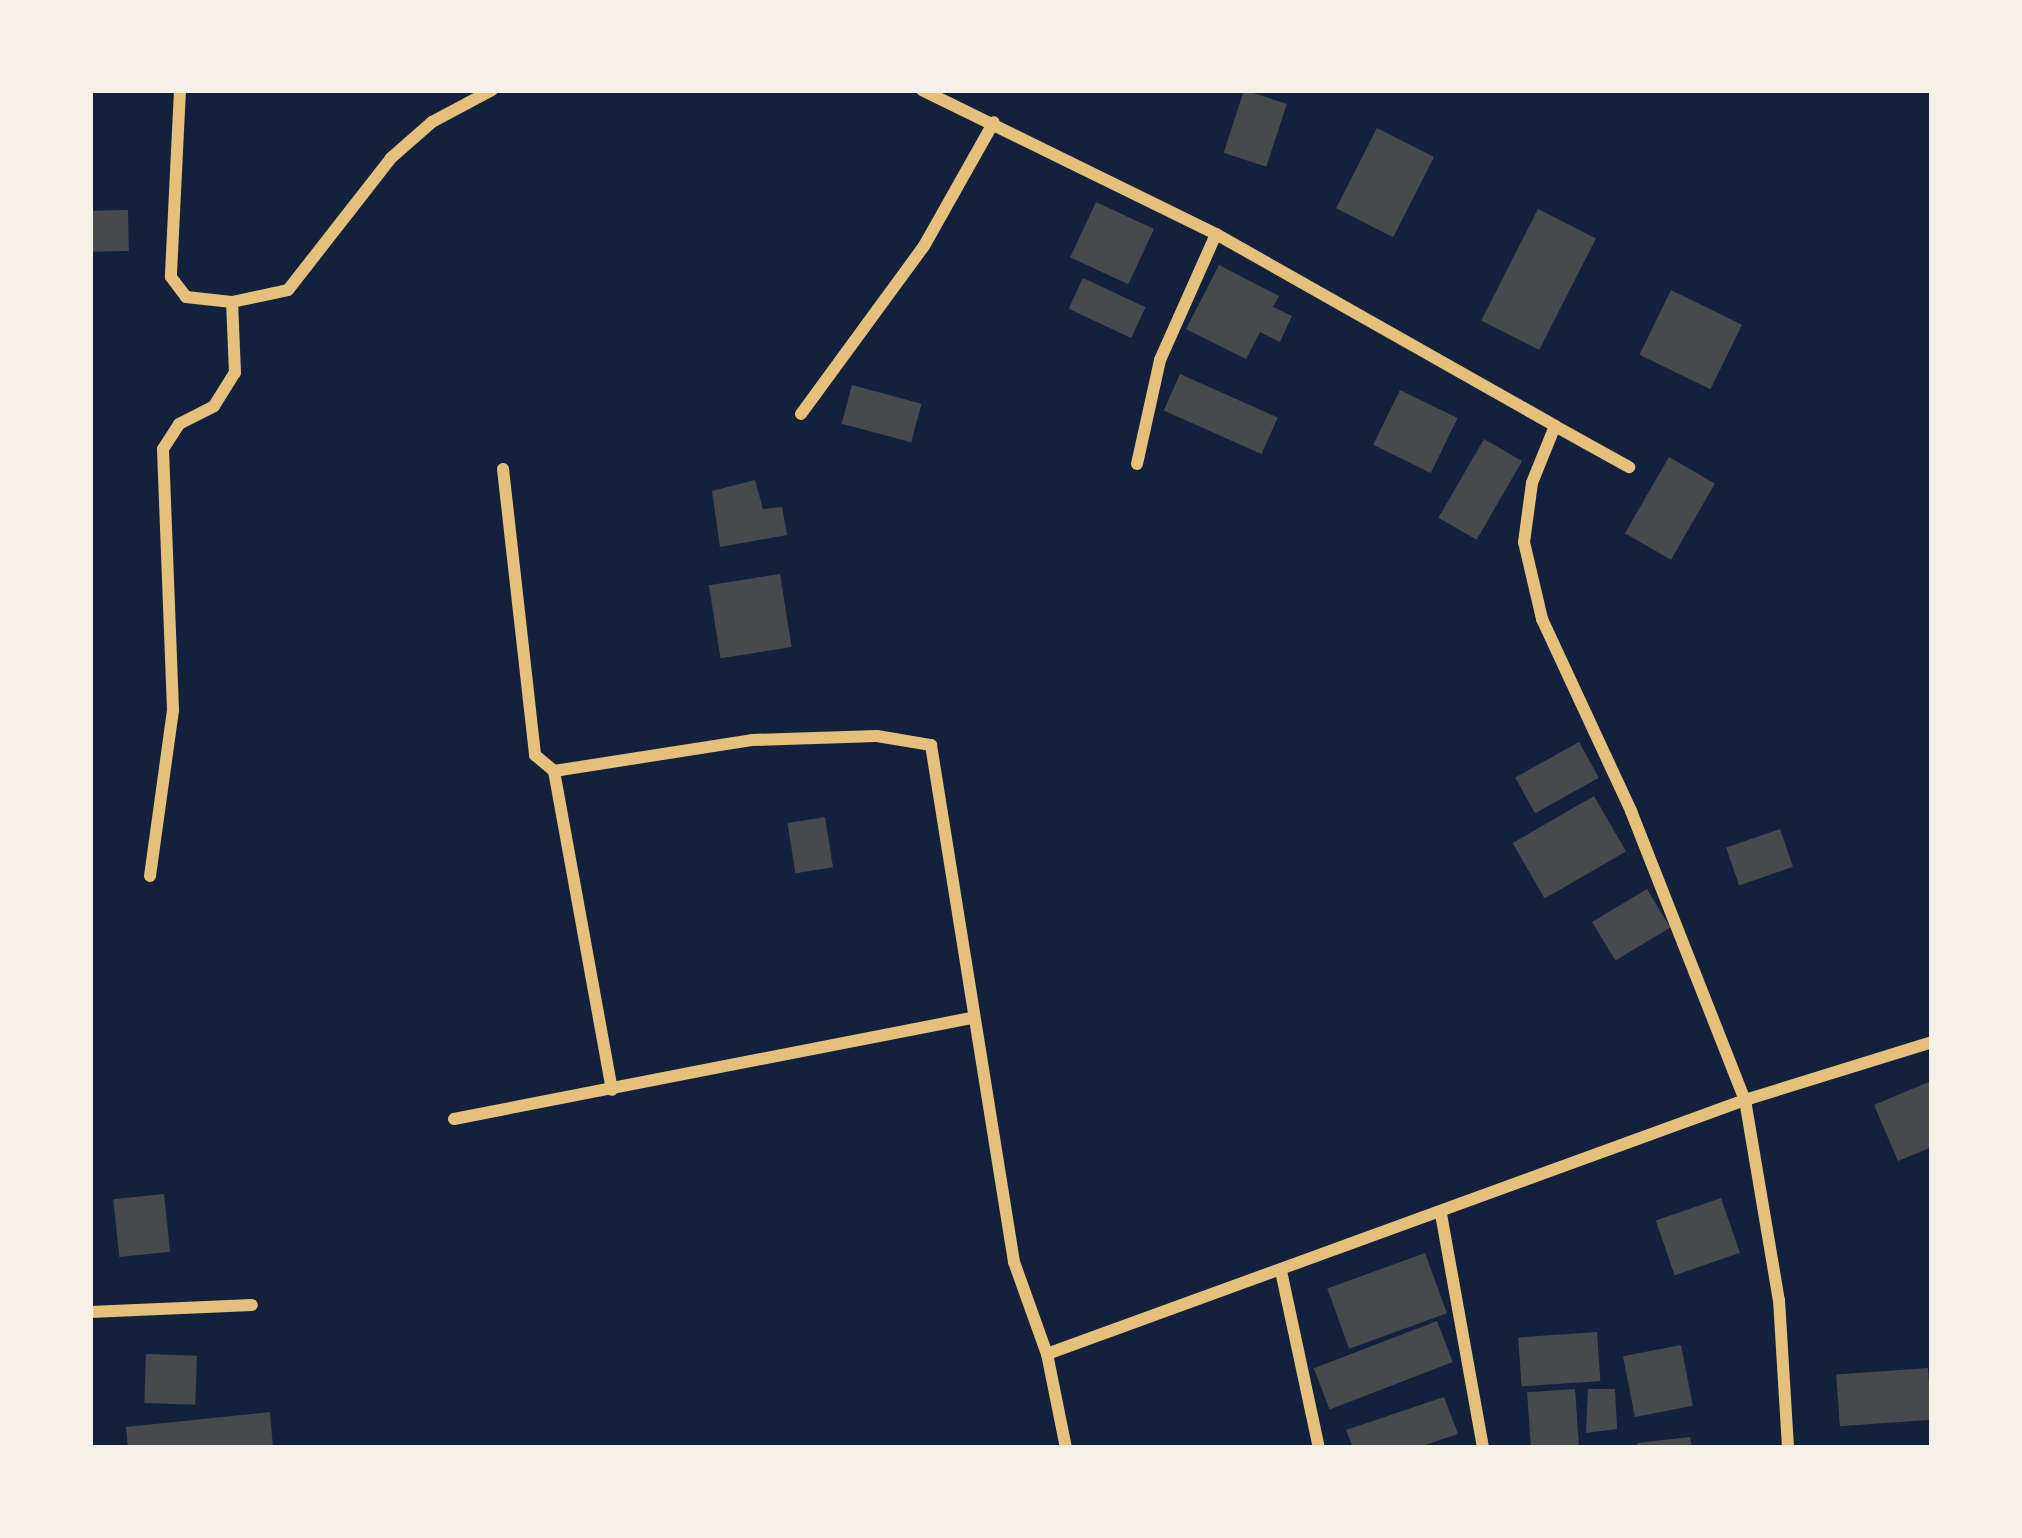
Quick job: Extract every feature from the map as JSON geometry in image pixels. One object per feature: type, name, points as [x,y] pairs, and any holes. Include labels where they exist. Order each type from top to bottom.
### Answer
[{"type":"street","points":[[179,90],[171,277],[186,297],[232,302],[288,290],[391,158],[432,122],[492,90]]},
{"type":"street","points":[[922,90],[1216,234],[1629,467]]},
{"type":"street","points":[[801,414],[924,246],[994,122]]},
{"type":"street","points":[[1137,464],[1160,361],[1216,234]]},
{"type":"street","points":[[150,876],[173,710],[163,449],[179,424],[214,406],[235,374],[232,302]]},
{"type":"street","points":[[1555,425],[1532,483],[1524,542],[1542,619],[1631,811],[1745,1100],[1780,1300],[1789,1448]]},
{"type":"street","points":[[503,470],[536,755],[554,771],[612,1090]]},
{"type":"street","points":[[554,771],[752,740],[877,736],[931,746],[970,1018],[1014,1262],[1047,1354],[1066,1448]]},
{"type":"street","points":[[454,1119],[970,1018]]},
{"type":"street","points":[[1047,1354],[1745,1100],[1932,1042]]},
{"type":"street","points":[[1441,1214],[1483,1448]]},
{"type":"street","points":[[1281,1271],[1319,1448]]},
{"type":"street","points":[[90,1312],[252,1305]]},
{"type":"building","points":[[1244,90],[1287,104],[1266,167],[1224,153]]},
{"type":"building","points":[[1377,128],[1434,157],[1393,237],[1336,208]]},
{"type":"building","points":[[1096,202],[1154,229],[1128,284],[1070,257]]},
{"type":"building","points":[[1538,209],[1596,239],[1539,350],[1481,320]]},
{"type":"building","points":[[128,210],[129,251],[91,252],[90,211]]},
{"type":"building","points":[[1219,265],[1279,296],[1273,307],[1292,316],[1280,342],[1260,332],[1246,359],[1186,329]]},
{"type":"building","points":[[1083,278],[1146,307],[1131,338],[1069,309]]},
{"type":"building","points":[[1671,290],[1742,325],[1710,389],[1639,355]]},
{"type":"building","points":[[1180,374],[1278,418],[1261,454],[1164,411]]},
{"type":"building","points":[[852,385],[922,404],[911,442],[842,424]]},
{"type":"building","points":[[1400,390],[1458,418],[1431,473],[1373,445]]},
{"type":"building","points":[[1484,439],[1522,461],[1477,540],[1438,518]]},
{"type":"building","points":[[1669,457],[1715,484],[1671,560],[1625,533]]},
{"type":"building","points":[[755,480],[763,509],[782,507],[787,535],[720,547],[712,491]]},
{"type":"building","points":[[780,574],[792,647],[720,658],[709,585]]},
{"type":"building","points":[[1579,742],[1599,778],[1535,813],[1515,777]]},
{"type":"building","points":[[1594,796],[1626,851],[1545,898],[1513,843]]},
{"type":"building","points":[[825,817],[833,867],[795,873],[787,823]]},
{"type":"building","points":[[1780,829],[1793,867],[1739,885],[1726,848]]},
{"type":"building","points":[[1647,889],[1670,928],[1615,961],[1592,922]]},
{"type":"building","points":[[1931,1081],[1932,1147],[1898,1161],[1874,1105]]},
{"type":"building","points":[[164,1194],[170,1252],[119,1257],[113,1199]]},
{"type":"building","points":[[1721,1198],[1740,1253],[1675,1275],[1656,1220]]},
{"type":"building","points":[[1425,1253],[1447,1313],[1349,1349],[1327,1289]]},
{"type":"building","points":[[1437,1321],[1453,1362],[1330,1409],[1314,1368]]},
{"type":"building","points":[[1597,1332],[1600,1381],[1522,1386],[1518,1338]]},
{"type":"building","points":[[1681,1345],[1693,1406],[1635,1417],[1623,1356]]},
{"type":"building","points":[[146,1354],[197,1356],[195,1405],[144,1403]]},
{"type":"building","points":[[1928,1368],[1932,1420],[1840,1426],[1836,1374]]},
{"type":"building","points":[[1575,1389],[1579,1447],[1531,1448],[1527,1392]]},
{"type":"building","points":[[1588,1389],[1615,1389],[1617,1429],[1586,1433]]},
{"type":"building","points":[[1444,1397],[1458,1434],[1416,1448],[1353,1448],[1346,1430]]},
{"type":"building","points":[[270,1412],[273,1448],[128,1448],[126,1427]]},
{"type":"building","points":[[1690,1437],[1692,1448],[1638,1448],[1637,1443]]}]
